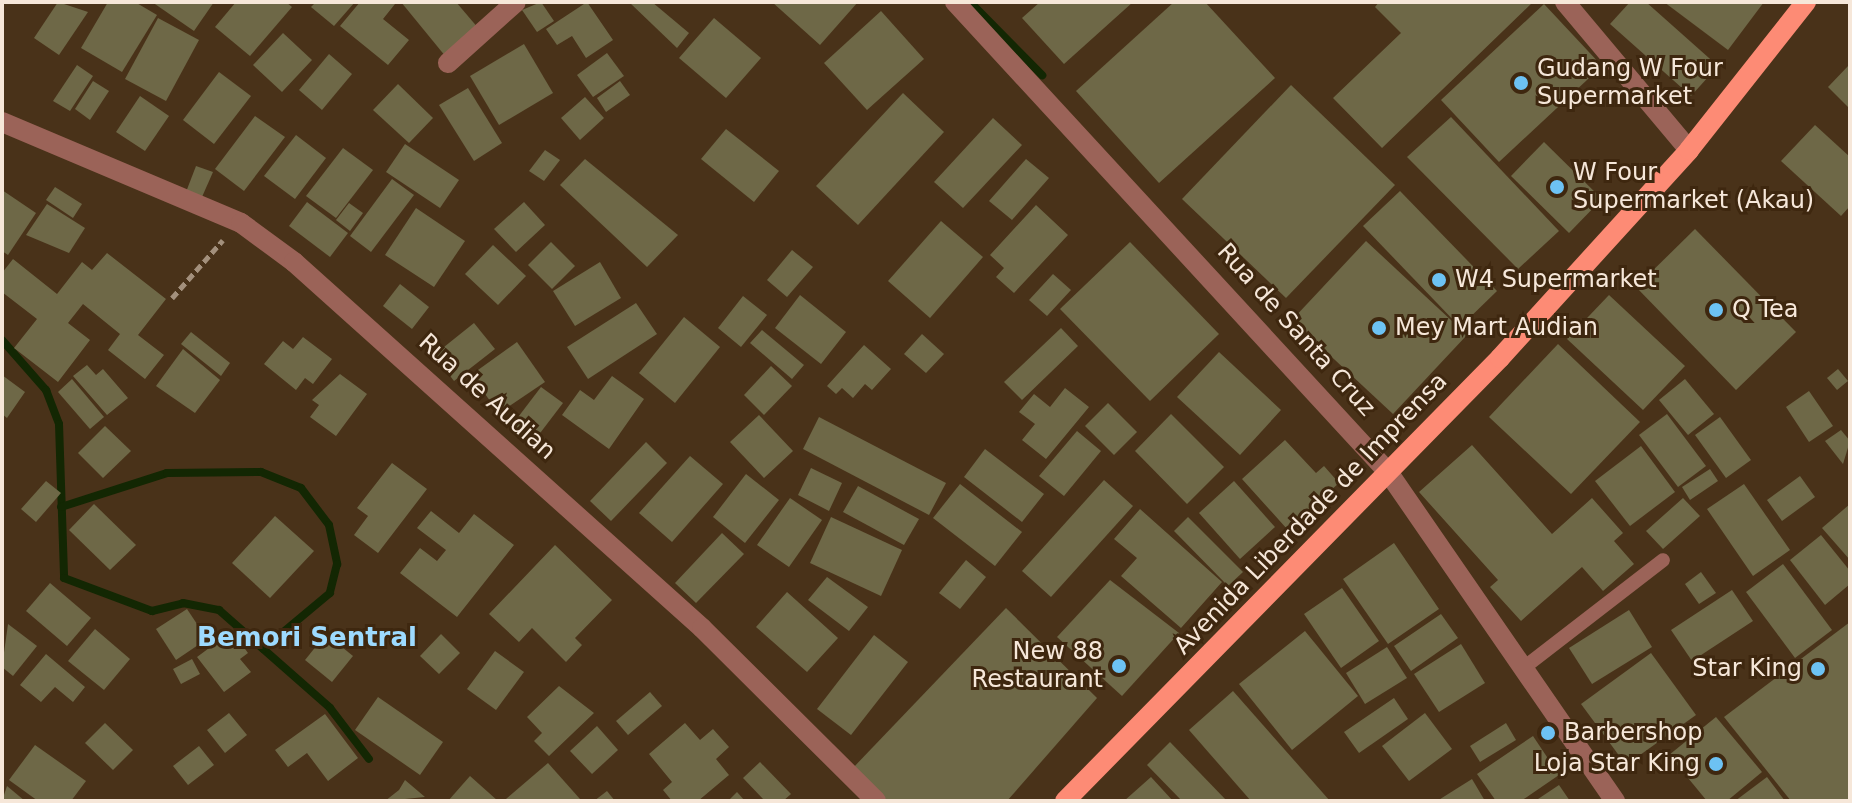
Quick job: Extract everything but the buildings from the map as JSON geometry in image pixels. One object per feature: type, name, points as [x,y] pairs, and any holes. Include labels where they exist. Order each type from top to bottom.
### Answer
[{"type":"main road","name":"Avenida Liberdade de Imprensa","points":[[1065,801],[1388,472],[1689,150],[1806,2]]},
{"type":"street","points":[[448,63],[516,2]]},
{"type":"street","name":"Rua de Santa Cruz","points":[[955,2],[1388,472],[1526,666],[1615,801]]},
{"type":"street","points":[[1565,2],[1689,150]]},
{"type":"street","name":"Rua de Audian","points":[[2,122],[241,223],[451,397],[876,801]]},
{"type":"lane","points":[[1526,666],[1663,560]]},
{"type":"path","points":[[172,298],[241,223]]},
{"type":"waterway","points":[[970,2],[1042,75]]},
{"type":"waterway","points":[[2,340],[46,390],[59,424],[64,578],[152,611],[183,603],[219,610],[330,708],[369,759]]},
{"type":"waterway","points":[[61,507],[167,473],[261,472],[301,488],[329,525],[337,564],[330,593],[263,649]]},
{"type":"place","name":"Gudang W Four Supermarket","points":[[1521,83]]},
{"type":"place","name":"W Four Supermarket (Akau)","points":[[1557,187]]},
{"type":"place","name":"W4 Supermarket","points":[[1439,280]]},
{"type":"place","name":"Q Tea","points":[[1716,310]]},
{"type":"place","name":"Mey Mart Audian","points":[[1379,328]]},
{"type":"place","name":"New 88 Restaurant","points":[[1119,666]]},
{"type":"place","name":"Star King","points":[[1818,669]]},
{"type":"place","name":"Barbershop","points":[[1548,733]]},
{"type":"place","name":"Loja Star King","points":[[1716,764]]},
{"type":"district","name":"Bemori Sentral","points":[[307,638]]}]
